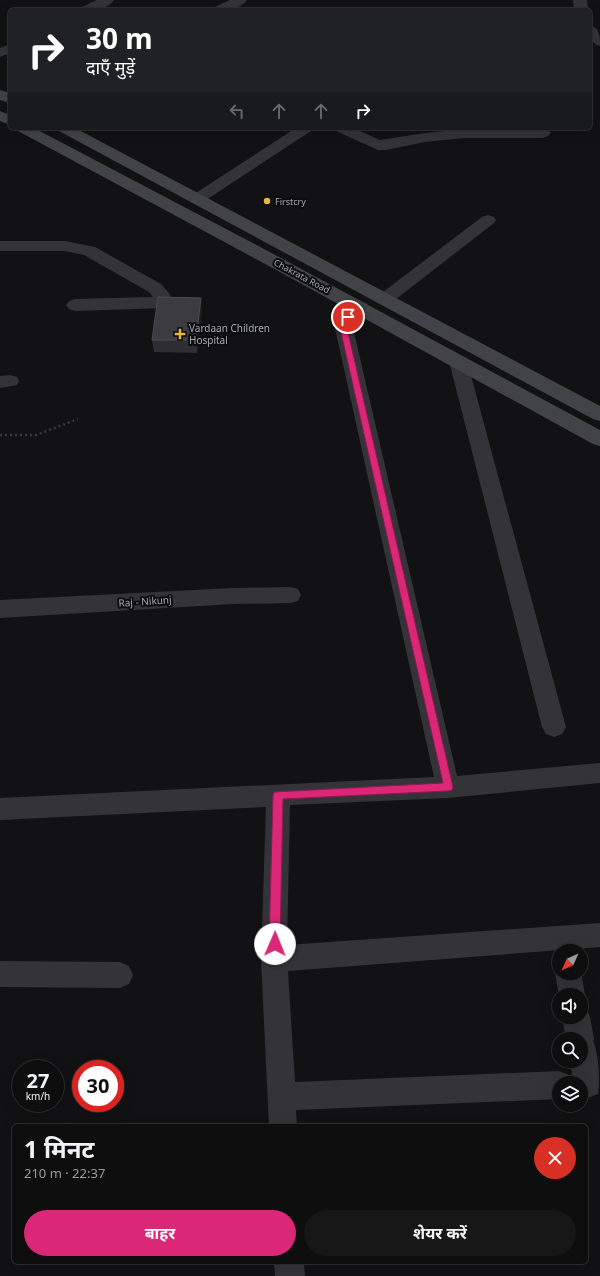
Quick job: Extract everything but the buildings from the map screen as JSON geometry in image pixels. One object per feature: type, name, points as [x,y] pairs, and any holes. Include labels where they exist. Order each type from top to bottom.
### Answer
[{"type":"main road","name":"Chakrata Road","points":[[27,130],[360,307],[600,439]]},
{"type":"main road","name":"Chakrata Road","points":[[68,130],[600,414]]},
{"type":"street","points":[[91,8],[107,0]]},
{"type":"street","points":[[224,8],[240,0]]},
{"type":"street","points":[[592,32],[600,42]]},
{"type":"street","points":[[197,199],[303,130]]},
{"type":"street","points":[[346,130],[378,144],[386,145],[404,140],[446,134],[483,131],[543,133]]},
{"type":"street","points":[[404,140],[423,130]]},
{"type":"street","points":[[385,298],[488,220]]},
{"type":"street","points":[[0,246],[65,246],[89,251],[155,288],[163,297],[165,302],[74,305]]},
{"type":"street","points":[[360,307],[348,317],[344,328],[448,787]]},
{"type":"street","points":[[458,361],[554,727]]},
{"type":"street","name":"Raj - Nikunj","points":[[0,609],[232,596],[290,595]]},
{"type":"street","points":[[0,809],[448,787],[600,772]]},
{"type":"street","points":[[278,795],[274,959],[283,1124]]},
{"type":"street","points":[[563,944],[600,935]]},
{"type":"street","points":[[274,959],[552,945]]},
{"type":"street","points":[[0,974],[120,975]]},
{"type":"street","points":[[281,1097],[552,1085]]},
{"type":"street","points":[[289,1264],[290,1276]]},
{"type":"path","points":[[0,435],[36,435],[78,419]]},
{"type":"place","name":"Firstcry","points":[[267,201]]},
{"type":"place","name":"Vardaan Children Hospital","points":[[180,334]]},
{"type":"route","points":[[275,944],[278,795],[448,787],[344,328],[348,317]]}]
